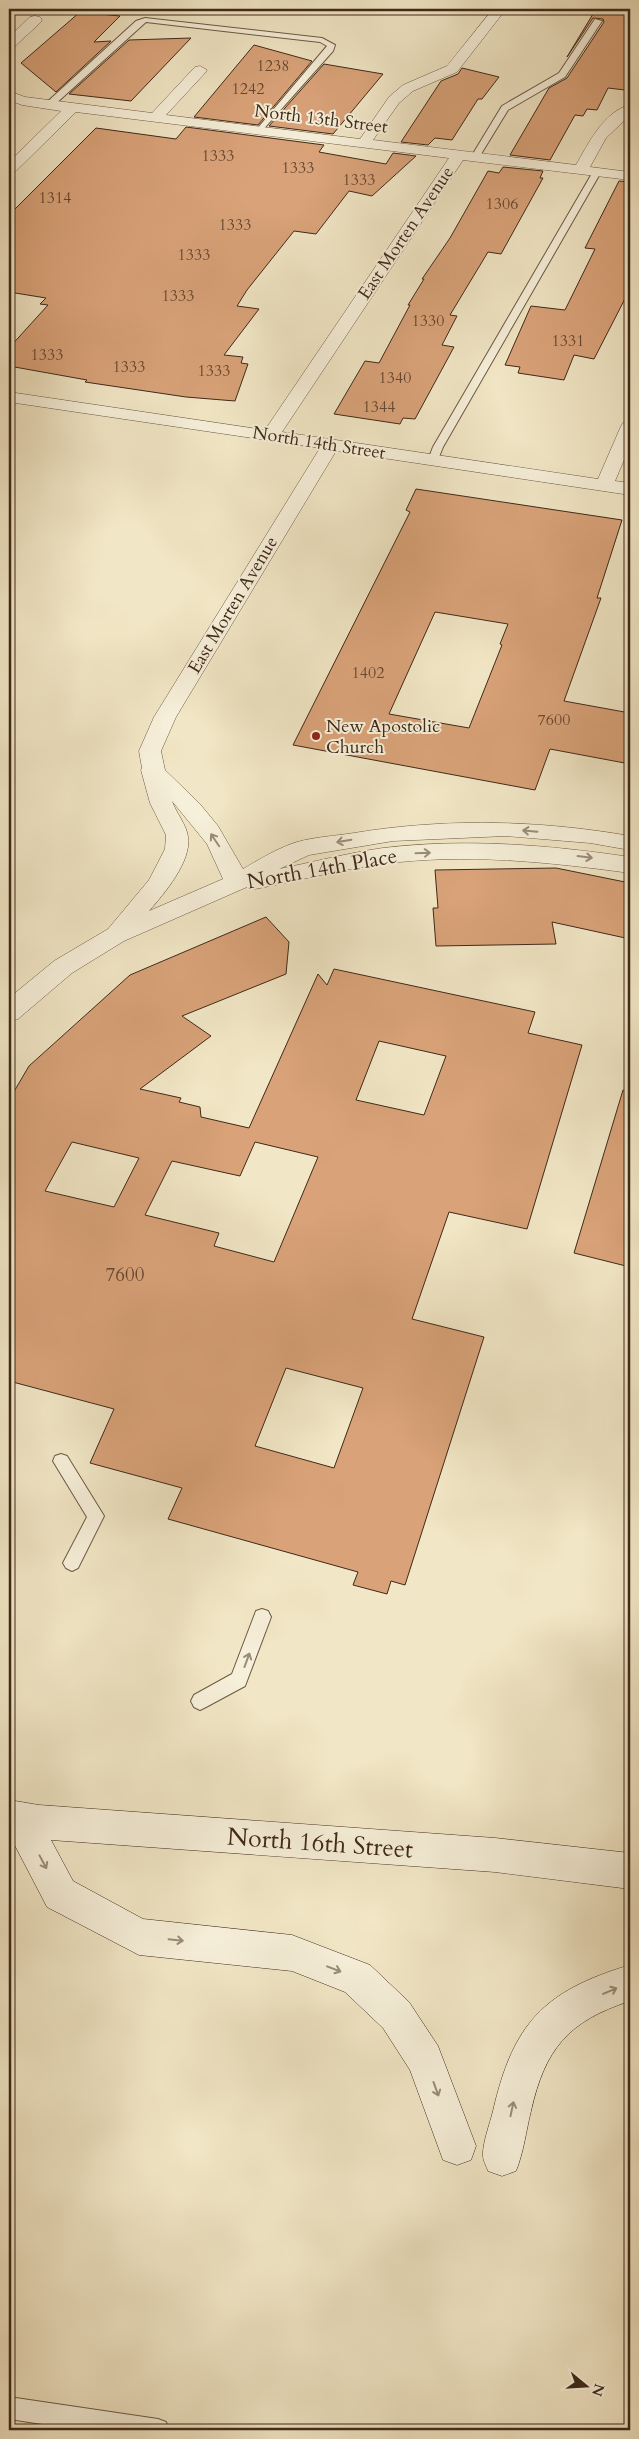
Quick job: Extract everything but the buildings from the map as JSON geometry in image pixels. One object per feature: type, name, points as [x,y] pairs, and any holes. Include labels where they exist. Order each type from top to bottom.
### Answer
[{"type":"street","points":[[364,143],[394,100],[408,88],[452,69],[500,9]]},
{"type":"street","points":[[9,44],[35,20]]},
{"type":"street","points":[[155,118],[200,70]]},
{"type":"street","name":"North 13th Street","points":[[9,95],[22,102],[49,106],[630,176]]},
{"type":"street","points":[[9,170],[72,108]]},
{"type":"street","points":[[581,170],[605,129],[630,109]]},
{"type":"street","name":"East Morten Avenue","points":[[270,436],[467,156]]},
{"type":"street","name":"North 14th Street","points":[[9,397],[630,489]]},
{"type":"street","points":[[604,486],[630,426]]},
{"type":"street","name":"East Morten Avenue","points":[[115,935],[159,884],[177,849],[176,835],[161,803],[152,770],[150,752],[165,717],[331,445]]},
{"type":"street","points":[[152,770],[190,805],[208,829],[225,854],[236,884]]},
{"type":"street","name":"North 14th Place","points":[[236,884],[275,861],[304,848],[393,834],[506,829],[590,836],[630,843]]},
{"type":"street","name":"North 14th Place","points":[[236,884],[402,854],[506,850],[586,857],[630,865]]},
{"type":"street","name":"East Morten Avenue","points":[[9,1013],[23,999],[63,967],[115,935],[236,884]]},
{"type":"street","points":[[15,1818],[60,1894],[139,1936],[292,1953],[357,1978],[396,2015],[425,2059],[457,2146]]},
{"type":"street","name":"North 16th Street","points":[[15,1818],[495,1855],[630,1871]]},
{"type":"street","points":[[502,2157],[517,2089],[538,2040],[558,2018],[582,2002],[630,1983]]},
{"type":"lane","points":[[49,106],[139,23],[146,20],[322,40],[331,45],[330,49],[260,131]]},
{"type":"lane","points":[[467,156],[505,108],[562,75],[598,21]]},
{"type":"lane","points":[[434,460],[443,439],[597,172]]},
{"type":"lane","points":[[61,1461],[96,1516],[72,1563]]},
{"type":"lane","points":[[200,1701],[239,1680],[262,1617]]},
{"type":"lane","points":[[9,2408],[158,2430]]},
{"type":"place","name":"New Apostolic Church","points":[[316,736]]}]
